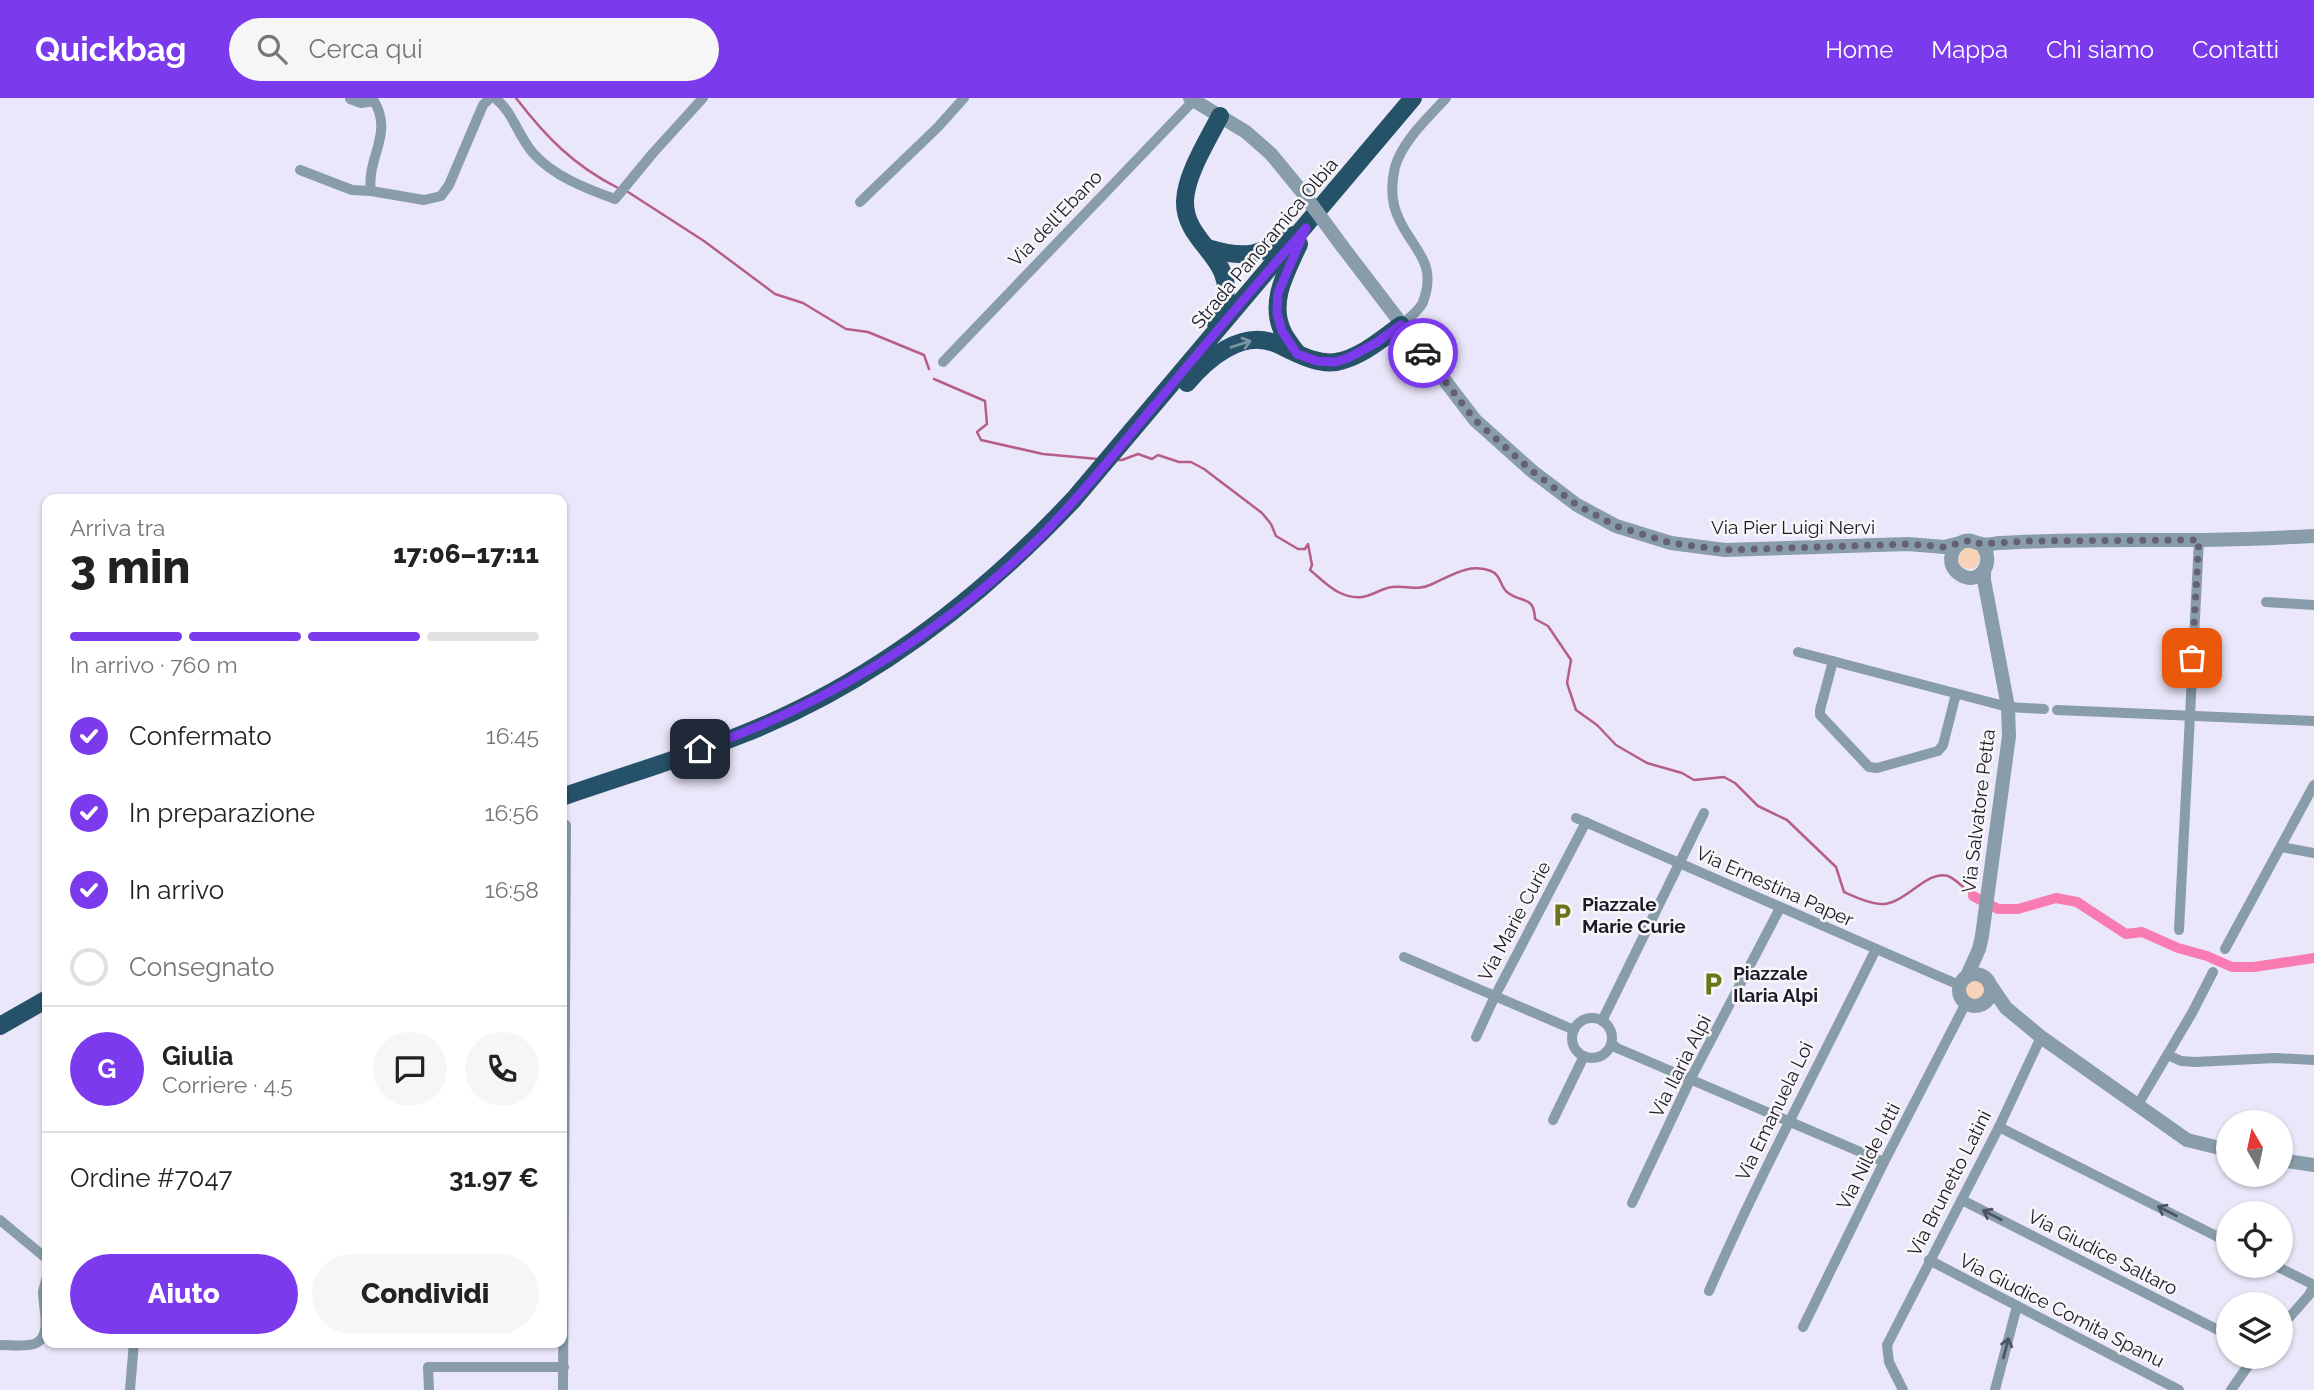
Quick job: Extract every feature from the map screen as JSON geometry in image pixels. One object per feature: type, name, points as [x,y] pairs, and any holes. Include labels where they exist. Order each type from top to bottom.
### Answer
[{"type":"highway","name":"Strada Panoramica Olbia","points":[[567,795],[743,734],[804,707],[919,638],[981,589],[1032,545],[1074,499],[1306,228],[1413,98]]},
{"type":"highway","points":[[1165,393],[1173,370],[1221,316],[1227,294],[1225,274],[1208,248],[1194,234],[1185,201],[1189,180],[1220,116]]},
{"type":"highway","points":[[1208,248],[1231,255],[1251,255],[1306,228]]},
{"type":"highway","points":[[1297,354],[1282,331],[1277,313],[1278,293],[1306,228]]},
{"type":"highway","points":[[1148,413],[1168,407],[1198,370],[1222,351],[1249,340],[1271,342],[1317,361],[1335,362],[1376,343],[1401,325]]},
{"type":"highway","points":[[0,1026],[42,1002]]},
{"type":"street","points":[[300,170],[352,190],[424,200],[441,196],[449,185],[483,105],[490,98]]},
{"type":"street","points":[[495,98],[505,106],[517,131],[534,154],[555,172],[615,199],[703,98]]},
{"type":"street","points":[[860,202],[939,127],[964,98]]},
{"type":"street","points":[[1401,325],[1423,304],[1428,275],[1422,255],[1398,219],[1392,195],[1395,166],[1405,145],[1446,98]]},
{"type":"street","points":[[350,99],[361,103],[374,101],[380,110],[383,130],[369,179],[371,191]]},
{"type":"street","name":"Via Pier Luigi Nervi","points":[[1193,99],[1246,132],[1271,153],[1475,420],[1541,478],[1577,505],[1616,526],[1671,543],[1725,550],[1908,544],[1944,547],[1959,543]]},
{"type":"street","name":"Via dell'Ebano","points":[[943,362],[1193,99]]},
{"type":"street","points":[[1984,549],[1987,566],[1979,574],[1968,578],[1957,573],[1951,563],[1952,552],[1959,543],[1971,540],[1984,549],[2028,541],[2314,536]]},
{"type":"street","points":[[2179,930],[2199,540]]},
{"type":"street","name":"Via Pier Luigi Nervi","points":[[1908,544],[1927,549],[1951,563]]},
{"type":"street","name":"Via Salvatore Petta","points":[[1963,980],[1979,949],[1982,936],[2009,736],[2008,707],[1979,574]]},
{"type":"street","points":[[2266,602],[2314,605]]},
{"type":"street","points":[[1798,652],[2008,707],[2044,709]]},
{"type":"street","points":[[1833,661],[1820,715],[1869,767],[1877,768],[1938,751],[1943,745],[1956,694]]},
{"type":"street","points":[[2057,710],[2314,721]]},
{"type":"street","points":[[2225,949],[2314,785]]},
{"type":"street","points":[[1602,1021],[1704,813]]},
{"type":"street","name":"Via Ernestina Paper","points":[[1581,820],[1876,949],[1963,980]]},
{"type":"street","name":"Via Marie Curie","points":[[1476,1037],[1581,820]]},
{"type":"street","points":[[2281,847],[2314,853]]},
{"type":"street","name":"Via Ilaria Alpi","points":[[1632,1203],[1690,1080],[1780,908]]},
{"type":"street","name":"Via Salvatore Petta","points":[[1982,936],[1989,983],[2006,1008],[2041,1037],[2188,1140],[2216,1147]]},
{"type":"street","name":"Via Emanuela Loi","points":[[1709,1291],[1787,1122],[1876,949]]},
{"type":"street","points":[[1404,957],[1574,1030]]},
{"type":"street","points":[[2137,1106],[2213,972]]},
{"type":"street","points":[[1973,1004],[1989,998],[1989,983],[1977,974],[1963,980],[1959,993],[1973,1004],[1996,1004],[2006,1008]]},
{"type":"street","name":"Via Nilde Iotti","points":[[1803,1326],[1884,1162],[1973,1004]]},
{"type":"street","points":[[1591,1018],[1602,1021],[1610,1028],[1612,1044],[1606,1053],[1599,1057],[1584,1056],[1574,1047],[1574,1030],[1591,1018]]},
{"type":"street","name":"Via Brunetto Latini","points":[[1903,1390],[1889,1362],[1887,1345],[1962,1200],[2041,1037]]},
{"type":"street","points":[[1612,1044],[1884,1162]]},
{"type":"street","points":[[2168,1055],[2195,1062],[2275,1058],[2314,1060]]},
{"type":"street","points":[[1553,1120],[1584,1056]]},
{"type":"street","points":[[1998,1127],[2216,1236]]},
{"type":"street","points":[[2293,1162],[2314,1165]]},
{"type":"street","name":"Via Giudice Saltaro","points":[[1962,1200],[2216,1329]]},
{"type":"street","points":[[0,1220],[42,1255]]},
{"type":"street","name":"Via Giudice Comita Spanu","points":[[1929,1260],[2179,1390]]},
{"type":"street","points":[[2293,1274],[2314,1285],[2293,1313]]},
{"type":"street","points":[[1994,1390],[2017,1306]]},
{"type":"street","points":[[0,1345],[33,1344],[38,1343],[42,1337]]},
{"type":"street","points":[[130,1390],[134,1348]]},
{"type":"street","points":[[564,1348],[564,1390]]},
{"type":"street","points":[[429,1390],[428,1367],[564,1367]]},
{"type":"street","points":[[2231,1390],[2246,1369]]},
{"type":"shaded area","points":[[1969,547],[1977,550],[1980,558],[1977,566],[1969,569],[1961,566],[1958,558],[1961,550]]},
{"type":"shaded area","points":[[1971,979],[1979,979],[1986,986],[1986,994],[1979,1001],[1971,1001],[1964,994],[1964,986]]},
{"type":"waterway","points":[[516,98],[561,149],[587,170],[618,188]]},
{"type":"waterway","points":[[628,192],[704,241],[775,294],[803,303],[846,329],[868,332],[924,355],[929,369]]},
{"type":"waterway","points":[[934,379],[985,401],[987,424],[977,432],[981,440],[1043,454],[1098,459]]},
{"type":"waterway","points":[[1115,460],[1138,454],[1152,459],[1158,455],[1179,462],[1191,462],[1204,469],[1262,513],[1276,536],[1298,549],[1305,549],[1308,544],[1312,565],[1310,570],[1333,589],[1346,595],[1366,596],[1392,587],[1425,587],[1467,569],[1491,571],[1497,575],[1507,592],[1529,603],[1535,619],[1548,626],[1571,660],[1567,683],[1576,710],[1597,725],[1616,745],[1647,763],[1682,773],[1694,780],[1724,777],[1735,783],[1758,806],[1787,820],[1836,867],[1844,892],[1857,898],[1880,904],[1889,903],[1940,875],[1951,877],[1973,896]]},
{"type":"waterway","points":[[1973,896],[1998,909],[2018,909],[2056,898],[2077,902],[2126,934],[2142,932],[2232,967],[2254,967],[2314,958]]},
{"type":"way so far","points":[[1423,353],[1475,420],[1532,471],[1577,505],[1616,526],[1671,543],[1725,550],[1908,544],[1944,547],[1971,540],[1981,544],[2028,541],[2199,540],[2192,658]]},
{"type":"place","name":"Piazzale Marie Curie","points":[[1562,915]]},
{"type":"place","name":"Piazzale Ilaria Alpi","points":[[1713,984]]},
{"type":"route","points":[[700,749],[743,734],[804,707],[919,638],[981,589],[1032,545],[1074,499],[1306,228],[1278,293],[1277,313],[1282,331],[1297,354],[1317,361],[1335,362],[1376,343],[1401,325],[1423,353]]}]
